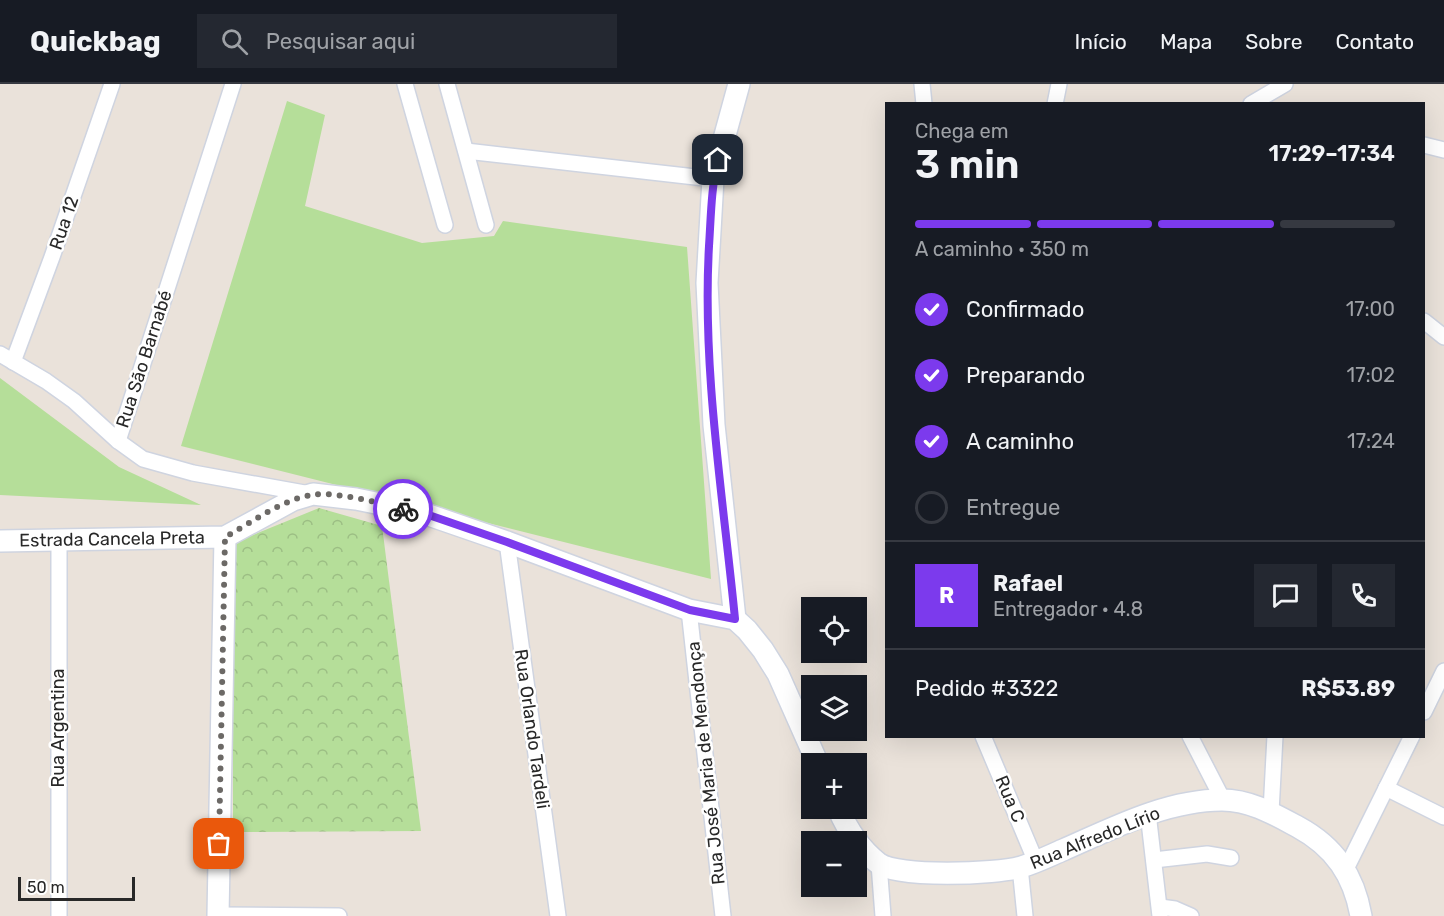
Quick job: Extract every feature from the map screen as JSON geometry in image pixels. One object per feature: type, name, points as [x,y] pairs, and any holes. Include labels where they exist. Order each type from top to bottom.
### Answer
[{"type":"main road","points":[[735,619],[714,425],[707,284],[713,179],[739,84]]},
{"type":"main road","points":[[218,916],[225,537],[293,500],[313,494],[356,499],[420,512],[690,610],[735,619],[764,650],[778,675],[813,753]]},
{"type":"main road","name":"Estrada Cancela Preta","points":[[0,541],[225,537]]},
{"type":"main road","name":"Rua Alfredo Lírio","points":[[879,864],[902,870],[959,873],[1028,864],[1148,813],[1223,800],[1249,804],[1271,812],[1308,832],[1332,852],[1346,869],[1361,916]]},
{"type":"main road","points":[[844,819],[856,841],[879,864]]},
{"type":"street","name":"Rua 12","points":[[7,358],[56,247],[112,84]]},
{"type":"street","name":"Rua São Barnabé","points":[[234,84],[118,441],[143,459],[165,466],[313,494]]},
{"type":"street","points":[[405,84],[445,225]]},
{"type":"street","points":[[447,84],[486,225]]},
{"type":"street","points":[[922,84],[924,102]]},
{"type":"street","points":[[1055,102],[1059,84]]},
{"type":"street","points":[[1254,102],[1285,84]]},
{"type":"street","points":[[1425,149],[1444,150]]},
{"type":"street","points":[[466,151],[713,179]]},
{"type":"street","points":[[1425,322],[1444,337]]},
{"type":"street","points":[[7,358],[74,401],[118,441]]},
{"type":"street","name":"Rua Argentina","points":[[58,916],[59,541]]},
{"type":"street","name":"Rua Orlando Tardeli","points":[[507,542],[558,916]]},
{"type":"street","name":"Rua José Maria de Mendonça","points":[[690,610],[723,916]]},
{"type":"street","points":[[1425,710],[1444,671]]},
{"type":"street","name":"Rua C","points":[[984,738],[1028,864],[1025,916]]},
{"type":"street","points":[[1191,738],[1223,800]]},
{"type":"street","points":[[1271,812],[1275,738]]},
{"type":"street","points":[[1346,869],[1411,738]]},
{"type":"street","points":[[1386,788],[1444,817]]},
{"type":"street","points":[[1148,813],[1160,912],[1175,909],[1191,916]]},
{"type":"street","points":[[1154,860],[1207,854],[1231,858]]},
{"type":"street","points":[[879,864],[883,916]]},
{"type":"street","points":[[218,916],[336,916]]},
{"type":"green space","points":[[287,101],[325,115],[305,206],[422,243],[494,236],[503,221],[687,247],[711,579],[181,446]]},
{"type":"green space","points":[[0,378],[119,467],[201,505],[0,495]]},
{"type":"green space","points":[[319,508],[382,526],[421,831],[233,832],[233,543]]},
{"type":"way so far","points":[[219,844],[225,537],[293,500],[313,494],[356,499],[403,509]]},
{"type":"route","points":[[403,509],[420,512],[507,542],[690,610],[735,619],[714,425],[707,284],[713,179],[718,160]]}]
